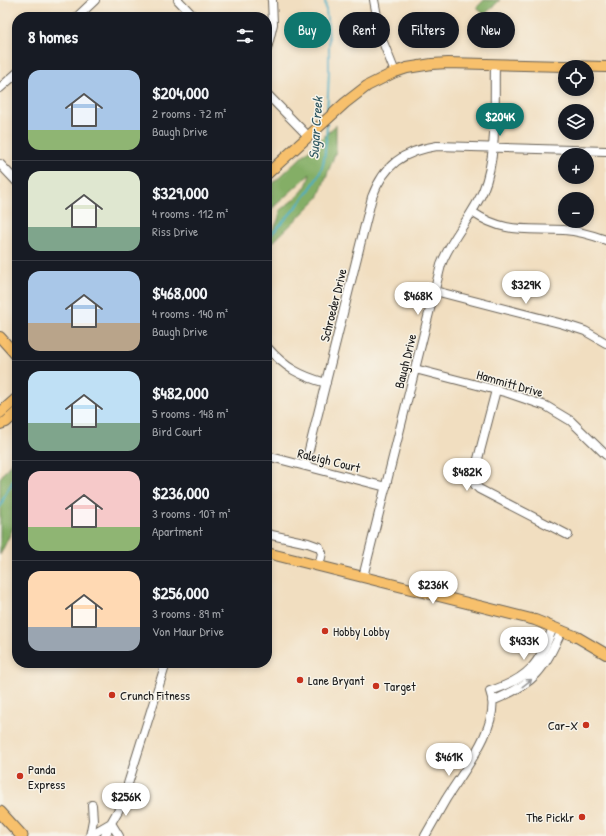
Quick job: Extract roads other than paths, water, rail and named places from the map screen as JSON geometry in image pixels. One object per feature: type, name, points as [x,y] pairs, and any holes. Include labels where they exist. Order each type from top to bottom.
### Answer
[{"type":"highway","points":[[0,812],[22,836]]},
{"type":"main road","points":[[272,169],[345,103],[367,86],[394,72],[407,68],[432,64],[606,67]]},
{"type":"main road","points":[[0,337],[12,350]]},
{"type":"main road","points":[[0,413],[12,402]]},
{"type":"main road","points":[[0,424],[6,422],[12,417]]},
{"type":"main road","points":[[272,555],[518,615],[558,628],[581,639],[606,654]]},
{"type":"street","points":[[84,12],[95,0]]},
{"type":"street","points":[[178,0],[189,12]]},
{"type":"street","points":[[272,0],[272,28]]},
{"type":"street","points":[[374,0],[381,37],[394,72]]},
{"type":"street","name":"Baugh Drive","points":[[363,577],[444,256],[455,236],[478,202],[490,169],[495,64]]},
{"type":"street","points":[[0,88],[12,77]]},
{"type":"street","points":[[272,99],[309,136]]},
{"type":"street","name":"Schroeder Drive","points":[[305,466],[372,198],[379,181],[385,172],[401,158],[420,149],[437,146],[606,151]]},
{"type":"street","points":[[0,164],[12,177]]},
{"type":"street","points":[[472,212],[487,222],[508,228],[573,231],[606,240]]},
{"type":"street","points":[[435,291],[563,324],[585,331],[606,343]]},
{"type":"street","points":[[272,352],[281,362],[290,368],[307,377],[326,383]]},
{"type":"street","name":"Hammitt Drive","points":[[415,369],[537,402],[555,410],[579,427],[606,455]]},
{"type":"street","points":[[496,390],[473,478],[475,486],[568,535]]},
{"type":"street","name":"Raleigh Court","points":[[272,457],[386,487]]},
{"type":"street","points":[[272,535],[320,547],[322,553],[319,566]]},
{"type":"street","points":[[425,836],[476,753],[488,725],[491,712],[492,701],[490,692],[508,686],[530,670],[558,628]]},
{"type":"street","points":[[492,701],[511,693],[530,681],[548,660],[558,628]]},
{"type":"street","points":[[105,836],[119,809],[127,787],[164,668]]},
{"type":"street","points":[[91,836],[93,820],[92,804]]},
{"type":"street","points":[[91,836],[111,823]]},
{"type":"street","points":[[111,823],[119,836]]},
{"type":"waterway","name":"Sugar Creek","points":[[325,0],[329,39],[327,115]]},
{"type":"waterway","name":"Sugar Creek","points":[[272,234],[299,204],[320,173],[324,159],[327,124]]},
{"type":"waterway","name":"Sugar Creek","points":[[0,507],[12,483]]},
{"type":"place","name":"Hobby Lobby","points":[[325,631]]},
{"type":"place","name":"Lane Bryant","points":[[300,680]]},
{"type":"place","name":"Target","points":[[376,686]]},
{"type":"place","name":"Crunch Fitness","points":[[112,695]]},
{"type":"place","name":"Car-X","points":[[586,725]]},
{"type":"place","name":"Panda Express","points":[[20,776]]},
{"type":"place","name":"The Picklr","points":[[582,817]]}]
